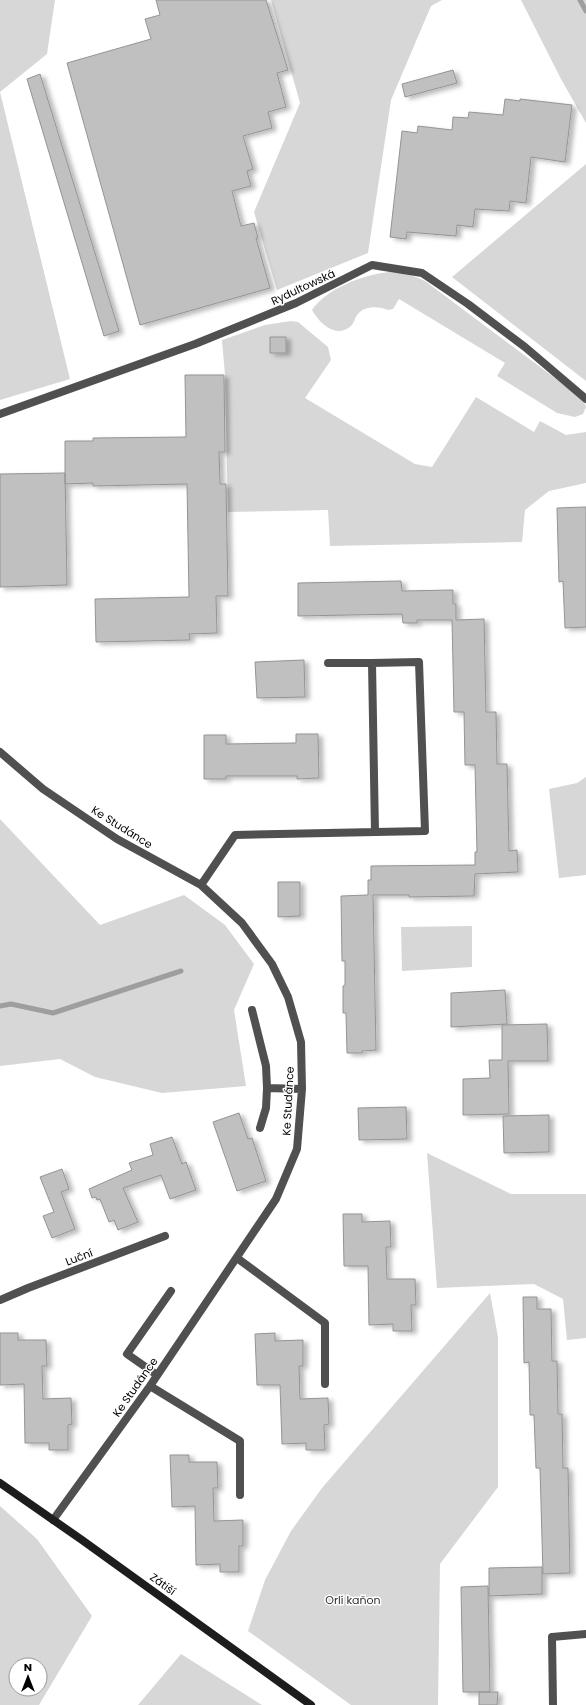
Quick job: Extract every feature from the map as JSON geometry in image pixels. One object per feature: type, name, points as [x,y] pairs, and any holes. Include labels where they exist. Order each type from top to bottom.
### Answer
[{"type":"street","name":"Rydultowská","points":[[0,414],[195,344],[296,303],[372,266],[422,273],[468,304],[518,342],[586,399]]},
{"type":"street","points":[[201,885],[235,835],[425,831],[419,662],[328,662]]},
{"type":"street","points":[[372,662],[375,832]]},
{"type":"street","name":"Ke Studánce","points":[[0,752],[43,789],[117,839],[201,885],[242,923],[272,964],[288,996],[301,1042],[302,1089],[297,1149],[276,1199],[237,1258],[203,1305],[150,1386],[53,1520]]},
{"type":"street","points":[[252,1010],[266,1066],[266,1108],[260,1128]]},
{"type":"street","points":[[267,1088],[302,1089]]},
{"type":"street","name":"Luční","points":[[0,1300],[165,1236]]},
{"type":"street","points":[[237,1258],[325,1323],[325,1384]]},
{"type":"street","points":[[157,1375],[127,1354],[171,1290]]},
{"type":"street","points":[[150,1386],[240,1441],[240,1495]]},
{"type":"street","name":"Zátiší","points":[[0,1483],[311,1705]]},
{"type":"street","points":[[553,1705],[552,1637],[586,1634]]},
{"type":"green space","points":[[0,0],[55,0],[47,54],[0,92]]},
{"type":"green space","points":[[271,0],[442,0],[431,6],[391,100],[368,253],[277,290],[254,212],[300,103]]},
{"type":"green space","points":[[521,0],[586,0],[586,123],[561,79]]},
{"type":"green space","points":[[0,92],[70,379],[0,400]]},
{"type":"green space","points":[[586,164],[586,381],[452,277]]},
{"type":"green space","points":[[389,272],[406,273],[425,281],[583,399],[586,407],[583,414],[575,417],[557,413],[497,376],[505,363],[399,299],[393,309],[388,310],[372,307],[364,309],[357,315],[351,326],[340,331],[324,325],[312,310],[327,295],[346,284],[368,276]]},
{"type":"green space","points":[[291,321],[298,322],[328,347],[331,360],[305,398],[415,464],[432,467],[476,397],[534,432],[540,421],[566,435],[586,432],[586,483],[549,491],[525,510],[522,542],[330,546],[328,510],[228,512],[225,375],[222,340],[265,325]]},
{"type":"green space","points":[[586,777],[586,875],[559,878],[549,789],[577,783]]},
{"type":"green space","points":[[0,819],[100,925],[184,895],[225,925],[254,964],[234,1010],[246,1086],[162,1093],[95,1077],[60,1059],[0,1066]]},
{"type":"green space","points":[[472,926],[472,967],[402,971],[401,927]]},
{"type":"green space","points":[[427,1153],[511,1194],[586,1194],[586,1338],[567,1340],[563,1299],[534,1284],[437,1288]]},
{"type":"green space","name":"Orlí kaňon","points":[[490,1293],[498,1337],[498,1487],[440,1564],[438,1705],[351,1705],[248,1631],[265,1580],[291,1531],[322,1488]]},
{"type":"green space","points":[[0,1506],[37,1539],[92,1616],[48,1690],[48,1657],[8,1657],[8,1697],[44,1697],[39,1705],[0,1705]]},
{"type":"green space","points":[[181,1654],[262,1705],[138,1705]]},
{"type":"building","points":[[156,0],[266,0],[288,70],[277,73],[286,107],[268,112],[272,128],[243,136],[253,169],[247,171],[251,186],[232,191],[241,226],[254,223],[258,238],[256,238],[270,288],[140,325],[67,63],[151,39],[145,19],[160,15]]},
{"type":"building","points":[[453,70],[457,83],[405,97],[402,84]]},
{"type":"building","points":[[40,74],[119,331],[104,336],[27,79]]},
{"type":"building","points":[[505,99],[520,101],[520,99],[572,105],[565,162],[531,157],[526,203],[510,201],[509,211],[475,209],[473,227],[457,225],[456,236],[407,232],[406,239],[390,237],[402,131],[417,133],[418,126],[452,130],[453,117],[468,118],[469,112],[503,115]]},
{"type":"building","points":[[270,337],[286,337],[286,353],[270,353]]},
{"type":"building","points":[[185,375],[224,375],[225,452],[219,452],[220,484],[226,484],[228,596],[216,596],[217,633],[189,634],[190,640],[96,642],[95,599],[189,597],[187,484],[93,486],[93,483],[65,484],[65,441],[93,441],[93,438],[186,437]]},
{"type":"building","points":[[65,473],[67,585],[0,587],[0,474]]},
{"type":"building","points":[[586,507],[586,627],[565,628],[563,581],[559,582],[557,508]]},
{"type":"building","points":[[401,581],[402,591],[453,590],[453,604],[456,604],[456,620],[484,619],[486,712],[496,712],[497,764],[507,764],[509,851],[517,850],[518,872],[475,874],[474,896],[409,897],[409,895],[373,895],[376,1050],[362,1051],[362,1053],[347,1053],[346,1013],[343,1013],[345,961],[342,961],[341,896],[368,895],[368,880],[371,880],[371,866],[475,865],[475,852],[477,852],[475,765],[465,765],[464,712],[454,712],[452,620],[417,620],[417,623],[403,623],[402,614],[298,616],[298,583]]},
{"type":"building","points":[[304,660],[305,697],[257,698],[255,662]]},
{"type":"building","points":[[296,734],[318,734],[319,778],[297,779],[297,776],[226,776],[226,779],[204,779],[204,735],[226,735],[226,744],[296,743]]},
{"type":"building","points":[[278,882],[300,882],[300,916],[278,917]]},
{"type":"building","points":[[505,990],[507,1024],[451,1027],[451,993]]},
{"type":"building","points":[[547,1024],[548,1061],[508,1061],[509,1114],[463,1115],[463,1079],[490,1078],[489,1060],[502,1060],[502,1025]]},
{"type":"building","points":[[406,1107],[407,1139],[359,1140],[358,1108]]},
{"type":"building","points":[[239,1113],[248,1139],[252,1138],[266,1181],[237,1191],[213,1122]]},
{"type":"building","points":[[549,1115],[549,1152],[504,1153],[503,1116]]},
{"type":"building","points":[[172,1137],[182,1164],[186,1162],[196,1190],[170,1199],[161,1175],[123,1188],[138,1222],[118,1230],[114,1220],[109,1222],[100,1199],[97,1200],[96,1197],[92,1198],[89,1189],[132,1170],[129,1163],[153,1155],[150,1144]]},
{"type":"building","points":[[62,1169],[69,1189],[61,1192],[75,1229],[52,1238],[43,1216],[54,1212],[40,1177]]},
{"type":"building","points":[[343,1214],[362,1214],[362,1222],[390,1221],[391,1247],[386,1247],[387,1279],[415,1279],[416,1305],[411,1305],[412,1331],[393,1331],[393,1324],[369,1325],[368,1266],[344,1266]]},
{"type":"building","points":[[523,1297],[537,1297],[537,1309],[551,1309],[552,1361],[557,1361],[558,1414],[562,1414],[563,1468],[568,1468],[570,1573],[543,1574],[540,1468],[536,1468],[534,1415],[530,1415],[529,1362],[524,1363]]},
{"type":"building","points":[[0,1333],[18,1333],[18,1340],[46,1340],[47,1366],[42,1366],[43,1399],[71,1398],[72,1424],[68,1425],[68,1450],[49,1450],[49,1443],[25,1443],[24,1384],[0,1385]]},
{"type":"building","points":[[275,1333],[275,1341],[303,1340],[303,1366],[299,1366],[300,1399],[328,1398],[329,1424],[324,1425],[325,1450],[306,1450],[306,1443],[282,1444],[280,1385],[257,1385],[255,1334]]},
{"type":"building","points":[[170,1455],[189,1455],[189,1462],[217,1462],[218,1488],[213,1488],[214,1521],[243,1520],[243,1546],[239,1546],[239,1572],[220,1572],[220,1564],[196,1565],[195,1506],[172,1507]]},
{"type":"building","points":[[542,1567],[542,1594],[489,1596],[489,1568]]},
{"type":"building","points":[[488,1586],[490,1692],[463,1692],[461,1587]]},
{"type":"building","points":[[479,1692],[498,1692],[497,1705],[479,1705]]},
{"type":"waterway","points":[[580,0],[586,11]]},
{"type":"waterway","points":[[0,1006],[11,1004],[53,1013],[181,971]]}]
